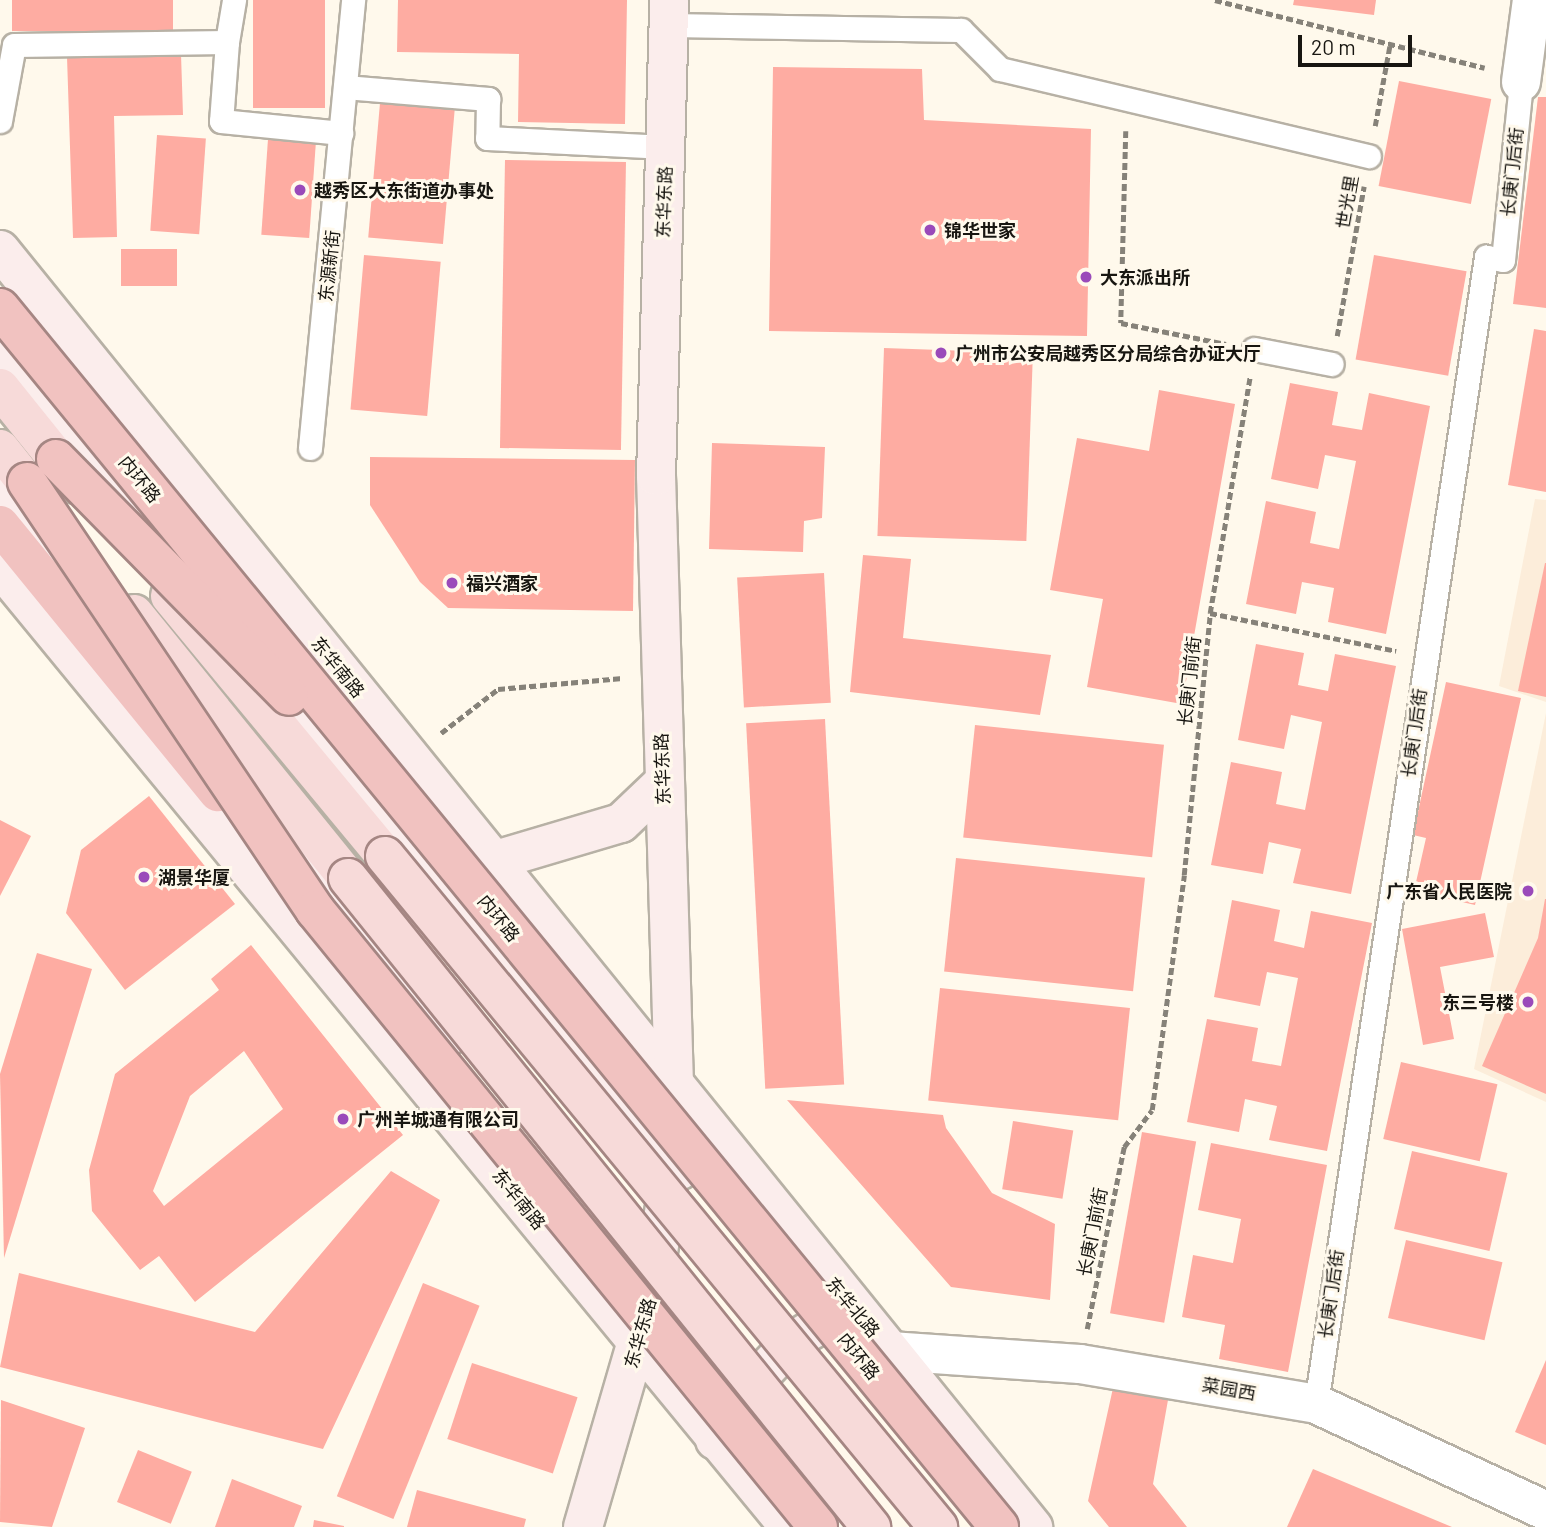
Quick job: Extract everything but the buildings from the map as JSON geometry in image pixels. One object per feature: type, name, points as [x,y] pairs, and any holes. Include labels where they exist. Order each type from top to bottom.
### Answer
[{"type":"highway","name":"内环路","points":[[0,308],[480,867],[999,1527]]},
{"type":"highway","points":[[56,459],[480,867]]},
{"type":"highway","points":[[13,486],[167,691],[315,910]]},
{"type":"highway","points":[[0,525],[818,1527]]},
{"type":"main road","points":[[0,388],[937,1527]]},
{"type":"main road","points":[[0,450],[13,486],[871,1527]]},
{"type":"street","points":[[1521,82],[1532,0]]},
{"type":"street","name":"东华东路","points":[[583,1527],[653,1286],[671,1165],[674,1085],[659,675],[656,476],[669,13]]},
{"type":"street","name":"东华南路","points":[[0,250],[412,756],[480,867],[674,1085]]},
{"type":"street","points":[[0,342],[671,1165],[785,1224]]},
{"type":"street","name":"东华南路","points":[[0,567],[638,1345]]},
{"type":"street","points":[[167,691],[653,1286],[715,1440]]},
{"type":"street","points":[[480,867],[621,823],[663,783]]},
{"type":"street","name":"东华北路","points":[[674,1085],[1033,1527]]},
{"type":"street","points":[[715,1440],[751,1385],[793,1341],[839,1313],[856,1311]]},
{"type":"street","points":[[638,1345],[789,1527]]},
{"type":"street","name":"菜园西","points":[[890,1351],[1080,1364],[1316,1404],[1546,1511]]},
{"type":"lane","points":[[234,0],[227,41],[222,121],[341,133]]},
{"type":"lane","name":"东源新街","points":[[310,448],[353,0]]},
{"type":"lane","points":[[669,13],[961,30],[1000,69],[1369,156]]},
{"type":"lane","points":[[0,121],[14,45],[227,41]]},
{"type":"lane","name":"长庚门后街","points":[[1316,1404],[1486,257],[1503,260],[1521,82]]},
{"type":"lane","points":[[345,87],[488,99],[487,138],[666,147]]},
{"type":"lane","points":[[1254,349],[1332,364]]},
{"type":"path","points":[[1215,0],[1473,63],[1521,82]]},
{"type":"path","name":"世光里","points":[[1332,364],[1390,44]]},
{"type":"path","points":[[1127,98],[1121,323],[1254,349]]},
{"type":"path","name":"长庚门前街","points":[[1080,1364],[1124,1147],[1152,1110],[1184,876],[1210,613],[1254,349]]},
{"type":"path","points":[[1210,613],[1425,657]]},
{"type":"path","points":[[412,756],[498,689],[659,675]]},
{"type":"shaded area","points":[[1535,499],[1546,500],[1546,702],[1499,686]]},
{"type":"shaded area","name":"广东省人民医院","points":[[1546,713],[1546,1102],[1474,1069]]},
{"type":"place","name":"越秀区大东街道办事处","points":[[300,190]]},
{"type":"place","name":"锦华世家","points":[[930,230]]},
{"type":"place","name":"大东派出所","points":[[1086,277]]},
{"type":"place","name":"广州市公安局越秀区分局综合办证大厅","points":[[941,353]]},
{"type":"place","name":"福兴酒家","points":[[452,583]]},
{"type":"place","name":"湖景华厦","points":[[144,877]]},
{"type":"place","name":"广东省人民医院","points":[[1528,891]]},
{"type":"place","name":"东三号楼","points":[[1528,1002]]},
{"type":"place","name":"广州羊城通有限公司","points":[[343,1119]]}]
